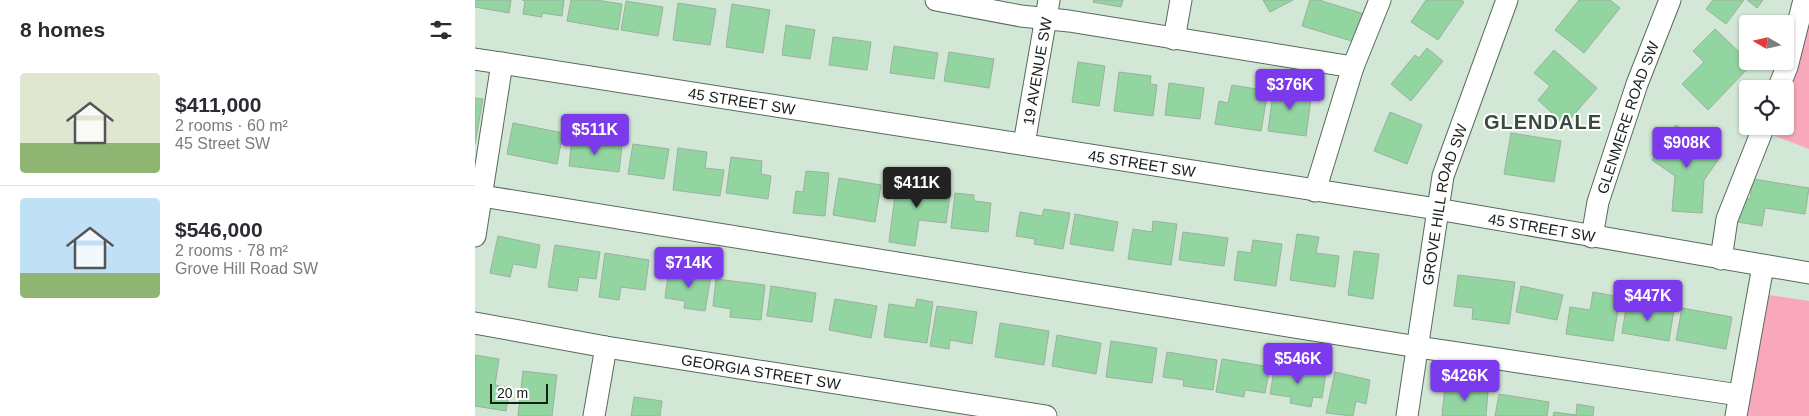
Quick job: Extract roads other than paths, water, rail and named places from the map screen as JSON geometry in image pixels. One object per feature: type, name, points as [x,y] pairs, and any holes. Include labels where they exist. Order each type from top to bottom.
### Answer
[{"type":"street","points":[[936,0],[1047,10],[1174,39],[1353,67]]},
{"type":"street","points":[[1174,39],[1181,0]]},
{"type":"street","points":[[1315,191],[1353,67],[1380,0]]},
{"type":"street","name":"GROVE HILL ROAD SW","points":[[1407,416],[1443,176],[1507,0]]},
{"type":"street","name":"GLENMERE ROAD SW","points":[[1592,237],[1598,202],[1637,84],[1670,0]]},
{"type":"street","points":[[1782,80],[1787,67],[1804,0]]},
{"type":"street","name":"19 AVENUE SW","points":[[1024,144],[1047,10]]},
{"type":"street","name":"45 STREET SW","points":[[475,59],[1437,210],[1809,273]]},
{"type":"street","points":[[475,236],[502,63]]},
{"type":"street","points":[[1721,259],[1727,219],[1760,135]]},
{"type":"street","points":[[481,196],[1418,347],[1738,406],[1763,266]]},
{"type":"street","name":"GEORGIA STREET SW","points":[[475,323],[606,347],[1046,416]]},
{"type":"street","points":[[594,416],[606,347]]},
{"type":"district","name":"GLENDALE","points":[[1543,122]]}]
